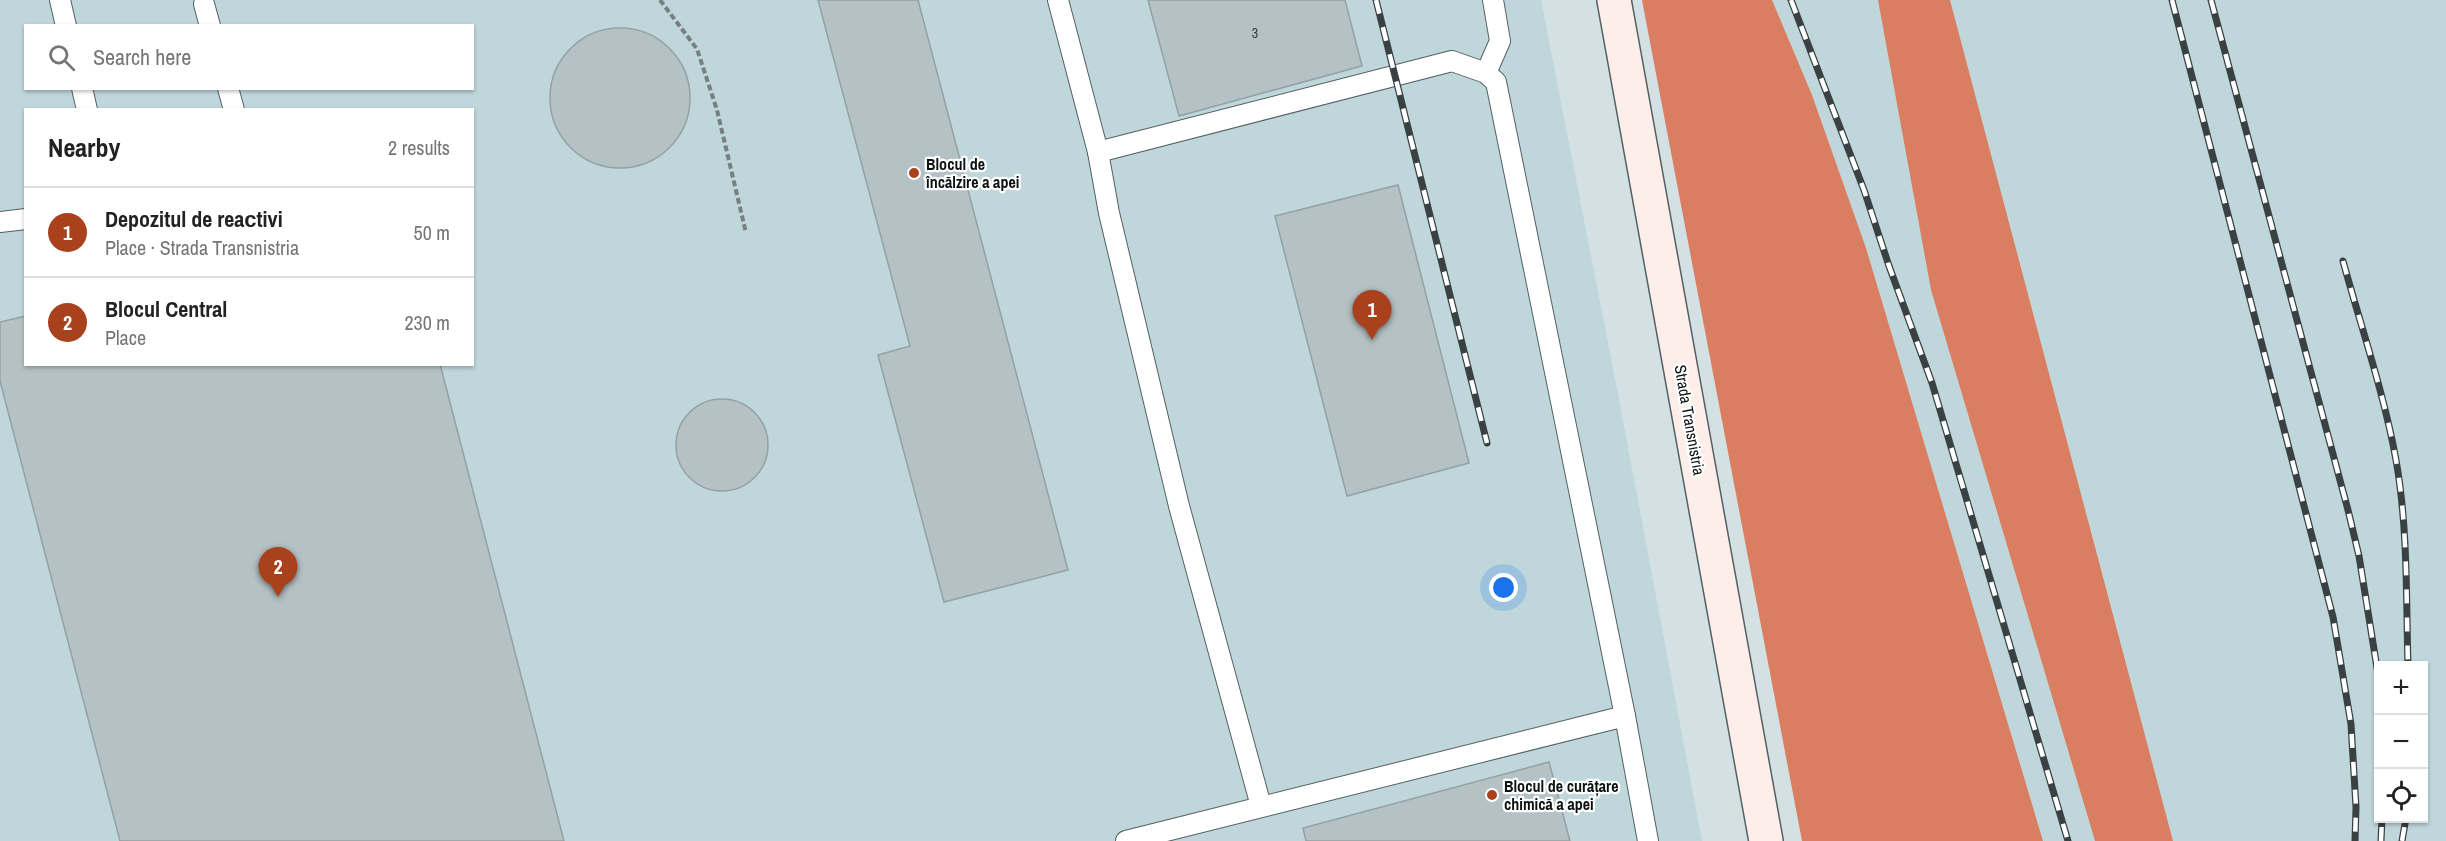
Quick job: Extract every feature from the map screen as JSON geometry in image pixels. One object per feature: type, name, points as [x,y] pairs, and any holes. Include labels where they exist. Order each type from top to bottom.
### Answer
[{"type":"street","name":"Strada Transnistria","points":[[1614,0],[1766,841]]},
{"type":"lane","points":[[60,0],[66,24]]},
{"type":"lane","points":[[1058,0],[1098,152],[1109,213],[1179,506],[1261,806]]},
{"type":"lane","points":[[1486,73],[1500,41],[1493,0]]},
{"type":"lane","points":[[204,4],[209,24]]},
{"type":"lane","points":[[1098,152],[1452,61],[1486,73],[1496,82],[1625,716],[1648,841]]},
{"type":"lane","points":[[82,90],[87,108]]},
{"type":"lane","points":[[229,90],[233,108]]},
{"type":"lane","points":[[0,222],[24,219]]},
{"type":"lane","points":[[1126,841],[1625,716]]},
{"type":"path","points":[[660,0],[697,49],[717,110],[746,234]]},
{"type":"shaded area","points":[[0,0],[1541,0],[1702,841],[0,841]]},
{"type":"shaded area","points":[[1642,0],[1772,0],[1812,95],[1866,248],[2043,841],[1802,841]]},
{"type":"shaded area","points":[[1772,0],[1878,0],[1931,290],[2095,841],[2043,841],[1866,248],[1812,95]]},
{"type":"shaded area","points":[[1878,0],[1950,0],[2173,841],[2095,841],[1931,290]]},
{"type":"shaded area","points":[[1950,0],[2446,0],[2446,841],[2173,841]]},
{"type":"building","name":"Blocul de încălzire a apei","points":[[818,0],[918,0],[1068,570],[944,602],[878,355],[910,346]]},
{"type":"building","points":[[1148,0],[1345,0],[1362,66],[1179,116]]},
{"type":"building","points":[[620,28],[647,33],[670,48],[685,71],[690,98],[685,125],[670,148],[647,163],[620,168],[593,163],[570,148],[555,125],[550,98],[555,71],[570,48],[593,33]]},
{"type":"building","points":[[1398,185],[1469,463],[1347,496],[1275,216]]},
{"type":"building","points":[[24,316],[24,366],[441,366],[564,841],[120,841],[0,381],[0,322]]},
{"type":"building","points":[[722,399],[740,402],[755,412],[765,427],[768,445],[765,463],[755,478],[740,488],[722,491],[704,488],[689,478],[679,463],[676,445],[679,427],[689,412],[704,402]]},
{"type":"building","name":"Blocul de curățare chimică a apei","points":[[1549,762],[1570,841],[1306,841],[1303,828]]},
{"type":"railway","points":[[1376,0],[1487,443]]},
{"type":"railway","points":[[1791,0],[1864,190],[1932,383],[2068,841]]},
{"type":"railway","points":[[2172,0],[2333,617],[2351,724],[2356,807],[2355,841]]},
{"type":"railway","points":[[2211,0],[2348,510],[2359,556],[2376,661]]},
{"type":"railway","points":[[2343,261],[2379,385],[2396,460],[2405,536],[2408,661]]},
{"type":"railway","points":[[2381,841],[2382,823]]},
{"type":"railway","points":[[2402,841],[2405,823]]},
{"type":"place","name":"Blocul de încălzire a apei","points":[[914,173]]},
{"type":"place","name":"Depozitul de reaсtivi","points":[[1372,340]]},
{"type":"place","name":"Blocul Central","points":[[278,597]]},
{"type":"place","name":"Blocul de curățare chimică a apei","points":[[1492,795]]}]
